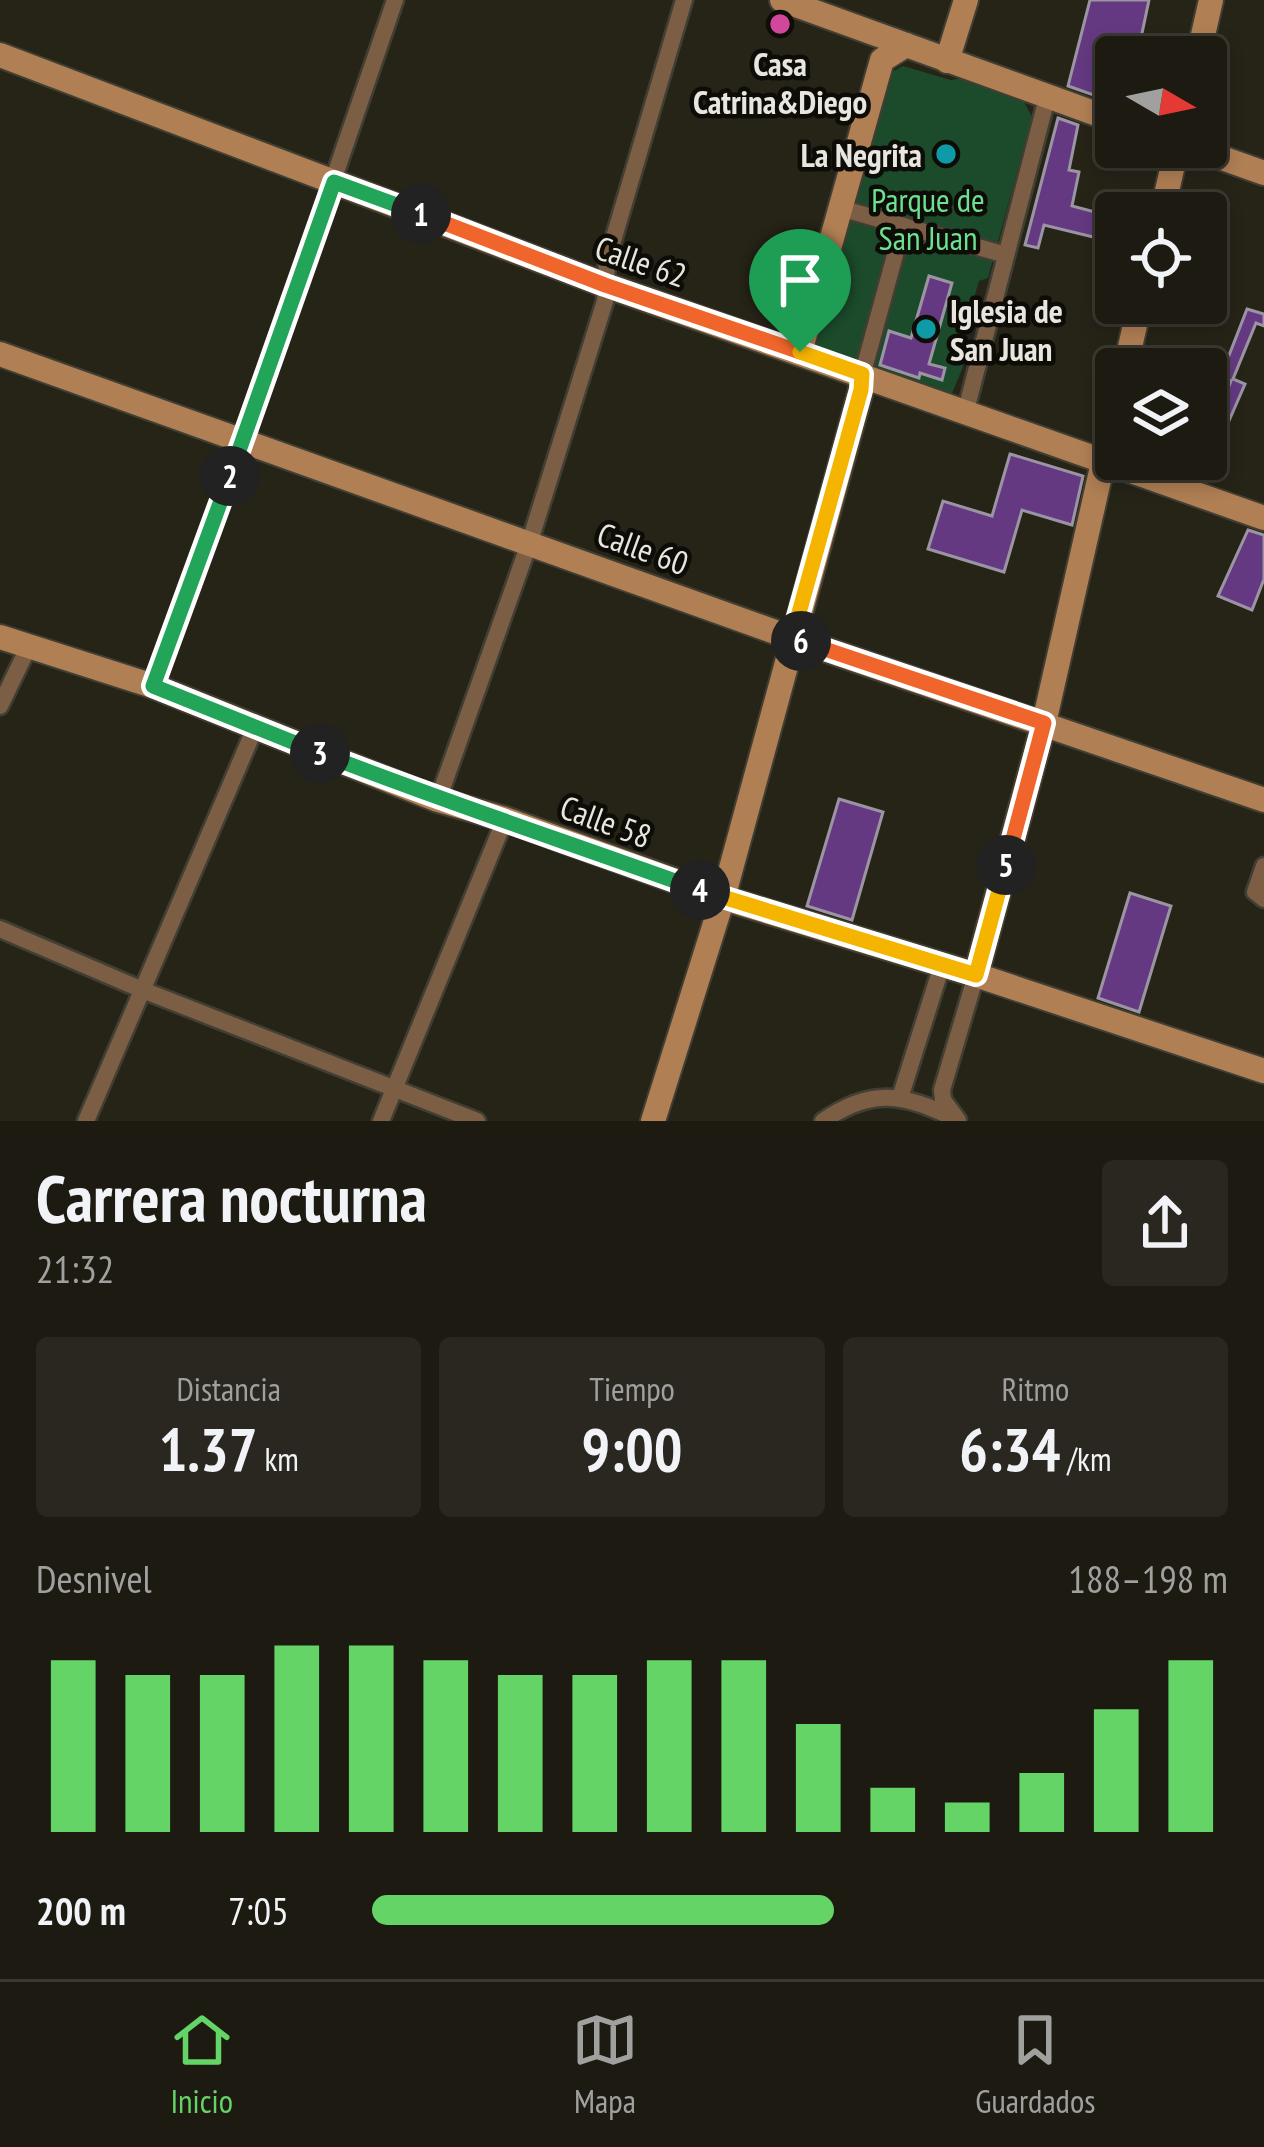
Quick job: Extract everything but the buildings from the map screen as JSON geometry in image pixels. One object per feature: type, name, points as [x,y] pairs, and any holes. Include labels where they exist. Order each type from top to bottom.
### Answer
[{"type":"main road","points":[[782,0],[1095,115]]},
{"type":"main road","points":[[947,62],[966,0]]},
{"type":"main road","points":[[1203,36],[1211,0]]},
{"type":"main road","points":[[800,352],[882,60],[906,45]]},
{"type":"main road","name":"Calle 62","points":[[0,55],[605,285],[864,369],[965,414],[1095,460]]},
{"type":"main road","points":[[1227,160],[1264,173]]},
{"type":"main road","name":"Calle 60","points":[[0,354],[792,638],[1264,800]]},
{"type":"main road","points":[[653,1121],[723,898],[864,369]]},
{"type":"main road","points":[[976,975],[1044,723],[1098,480]]},
{"type":"main road","name":"Calle 62","points":[[1152,480],[1264,518]]},
{"type":"main road","name":"Calle 58","points":[[0,637],[153,686],[439,800],[723,898],[976,975],[1264,1071]]},
{"type":"street","points":[[153,686],[243,443],[395,0]]},
{"type":"street","points":[[439,800],[530,541],[605,301],[607,261],[684,0]]},
{"type":"street","points":[[965,414],[1047,98]]},
{"type":"street","points":[[840,208],[1006,255]]},
{"type":"street","points":[[864,369],[903,226]]},
{"type":"street","points":[[0,706],[28,648]]},
{"type":"street","points":[[86,1121],[255,728]]},
{"type":"street","points":[[381,1121],[505,819]]},
{"type":"street","points":[[1264,866],[1255,892],[1264,899]]},
{"type":"street","points":[[0,929],[477,1121]]},
{"type":"street","points":[[900,1098],[942,965]]},
{"type":"street","points":[[959,1120],[943,1100],[942,1090],[976,975]]},
{"type":"street","points":[[823,1121],[867,1099],[900,1098],[959,1120]]},
{"type":"green space","name":"Parque de San Juan","points":[[903,66],[951,80],[962,78],[1022,98],[1032,117],[988,278],[979,281],[958,354],[963,367],[950,398],[820,351],[815,344],[890,73]]},
{"type":"place","name":"Casa Catrina&Diego","points":[[780,24]]},
{"type":"place","name":"La Negrita","points":[[946,154]]},
{"type":"place","name":"Iglesia de San Juan","points":[[926,329]]},
{"type":"route","points":[[334,182],[605,285],[800,352],[862,374],[792,638],[1044,723],[976,975],[723,898],[439,800],[153,686],[334,182]]}]
